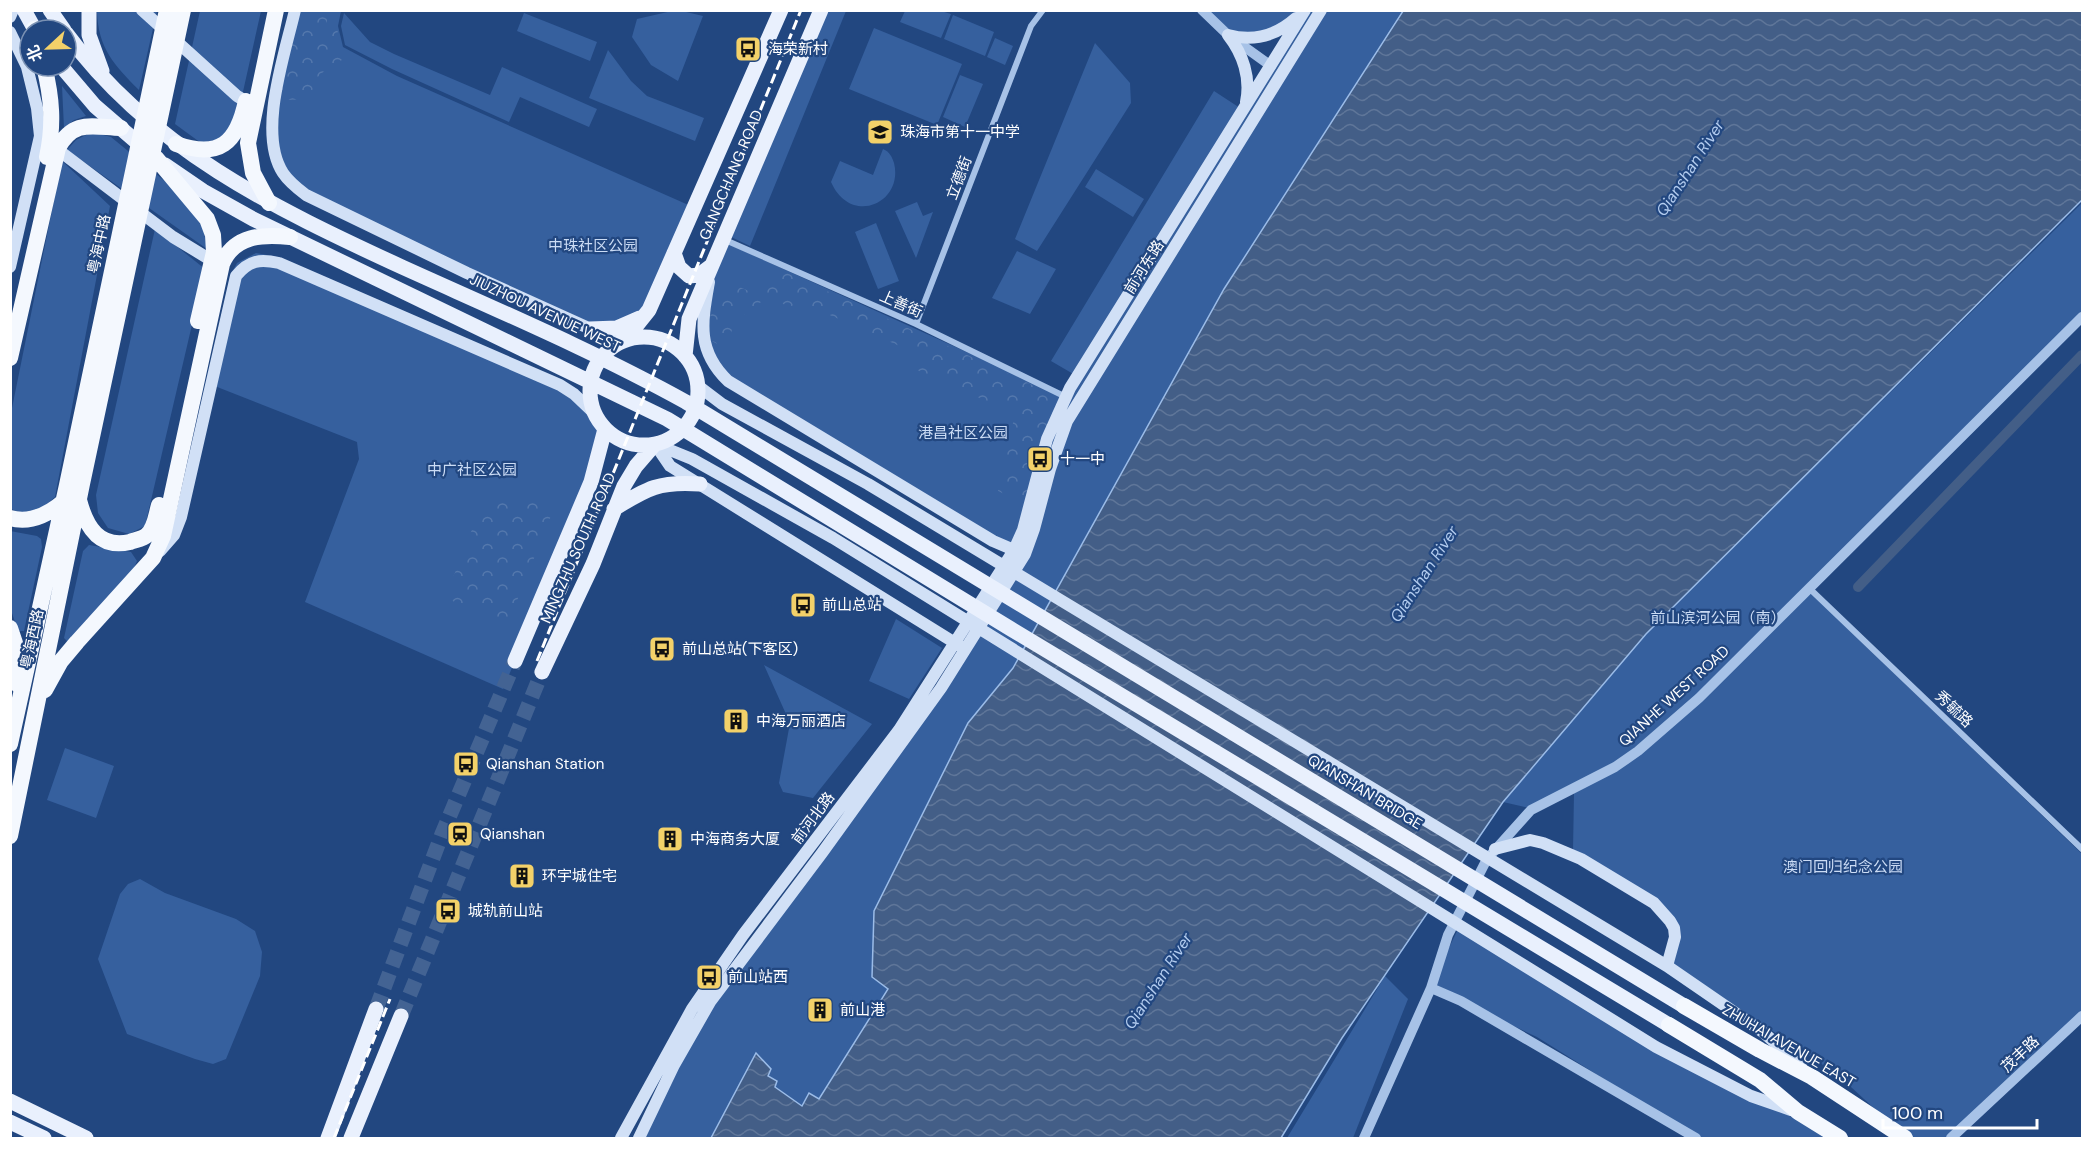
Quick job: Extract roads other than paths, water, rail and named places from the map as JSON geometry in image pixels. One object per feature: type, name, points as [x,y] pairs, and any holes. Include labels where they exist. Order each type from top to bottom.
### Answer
[{"type":"highway","name":"粤海中路","points":[[73,493],[166,10]]},
{"type":"highway","points":[[10,518],[25,521],[36,518],[54,509],[73,493],[183,10]]},
{"type":"highway","points":[[266,10],[248,143],[253,173],[268,203]]},
{"type":"highway","points":[[176,144],[206,150],[227,143],[240,124],[253,95],[276,10]]},
{"type":"highway","points":[[10,358],[50,162],[53,119],[47,78]]},
{"type":"highway","points":[[10,318],[50,162],[64,136],[72,130],[91,127],[121,128]]},
{"type":"highway","points":[[29,703],[62,660],[153,558],[163,536],[212,285],[215,244],[207,219],[156,158]]},
{"type":"highway","points":[[73,493],[87,522],[101,540],[113,544],[146,536],[153,526],[212,285],[225,258],[238,243],[259,236],[290,237]]},
{"type":"highway","name":"粤海西路","points":[[10,836],[29,703],[73,493]]},
{"type":"highway","points":[[10,628],[29,703]]},
{"type":"highway","name":"粤海西路","points":[[10,744],[29,703]]},
{"type":"highway","name":"ZHUHAI AVENUE EAST","points":[[1684,1006],[1812,1077],[1905,1138]]},
{"type":"highway","points":[[1669,1025],[1760,1080],[1798,1112],[1840,1138]]},
{"type":"main road","points":[[10,17],[13,10]]},
{"type":"main road","points":[[89,10],[89,35],[105,80]]},
{"type":"main road","points":[[142,10],[237,96],[261,111],[271,121]]},
{"type":"main road","points":[[295,10],[271,121],[272,142],[283,172],[293,185],[306,195],[467,273],[604,335],[625,340]]},
{"type":"main road","name":"GANGCHANG ROAD","points":[[625,340],[649,310],[781,10]]},
{"type":"main road","name":"GANGCHANG ROAD","points":[[685,356],[689,319],[821,10]]},
{"type":"main road","points":[[1228,35],[1241,38],[1270,34],[1286,27],[1304,10]]},
{"type":"main road","name":"前河东路","points":[[1020,552],[1023,530],[1047,438],[1066,396],[1304,10]]},
{"type":"main road","name":"前河东路","points":[[1020,552],[1034,529],[1050,469],[1067,421],[1321,10]]},
{"type":"main road","points":[[10,32],[27,67],[37,108],[40,136],[10,267]]},
{"type":"main road","points":[[1228,35],[1237,46],[1247,76],[1247,99],[1244,109]]},
{"type":"main road","name":"JIUZHOU AVENUE WEST","points":[[78,47],[123,99],[176,144],[268,203],[634,373],[696,408],[1027,609]]},
{"type":"main road","points":[[72,78],[95,106],[156,158],[203,191],[253,219],[667,419],[1669,1025]]},
{"type":"main road","points":[[40,136],[174,237],[236,276]]},
{"type":"main road","points":[[674,253],[679,267],[689,276],[699,275],[712,264]]},
{"type":"main road","points":[[153,558],[174,535],[181,517],[236,276],[244,266],[264,260],[279,263],[560,385],[574,394],[595,414],[605,429],[620,440],[637,445],[655,444],[670,439],[692,416],[697,401],[698,385],[693,370],[685,356],[673,346],[658,339],[643,337],[625,340],[609,349],[598,362],[591,379],[590,397],[595,414]]},
{"type":"main road","points":[[712,264],[704,314],[705,345],[716,370],[728,381],[993,541],[1020,552]]},
{"type":"main road","points":[[590,329],[617,328],[628,325],[649,310]]},
{"type":"main road","points":[[698,385],[740,414],[868,484],[1667,966],[1763,1032],[1812,1077]]},
{"type":"main road","name":"MINGZHU SOUTH ROAD","points":[[515,661],[591,482],[605,429]]},
{"type":"main road","points":[[655,444],[670,466],[960,646]]},
{"type":"main road","points":[[655,444],[692,459],[833,538],[1656,1047],[1751,1096],[1798,1112]]},
{"type":"main road","name":"MINGZHU SOUTH ROAD","points":[[542,672],[593,564],[624,486],[636,466],[655,444]]},
{"type":"main road","points":[[614,509],[642,491],[663,484],[700,484]]},
{"type":"main road","name":"前河北路","points":[[621,1138],[692,1009],[743,935],[960,646],[1020,552]]},
{"type":"main road","name":"QIANSHAN BRIDGE","points":[[1027,609],[1684,1006]]},
{"type":"main road","name":"前河北路","points":[[639,1138],[674,1065],[710,1002],[941,688],[960,646]]},
{"type":"main road","points":[[1495,849],[1530,840],[1543,843],[1581,859],[1654,903],[1674,928],[1675,937],[1667,966]]},
{"type":"main road","points":[[328,1138],[376,1009]]},
{"type":"main road","points":[[351,1138],[401,1016]]},
{"type":"main road","points":[[10,1101],[86,1138]]},
{"type":"main road","points":[[10,1122],[44,1138]]},
{"type":"street","name":"立德街","points":[[916,324],[1031,26],[1043,10]]},
{"type":"street","points":[[1202,10],[1228,35],[1271,66]]},
{"type":"street","name":"上善街","points":[[723,239],[916,324],[1066,396]]},
{"type":"street","name":"QIANHE WEST ROAD","points":[[1364,1138],[1431,988],[1448,935],[1487,859],[1495,849],[1531,810],[1615,767],[1638,751],[1699,698],[2082,317]]},
{"type":"street","name":"秀毓路","points":[[1809,588],[2082,849]]},
{"type":"street","points":[[1431,988],[1461,1001],[1696,1138]]},
{"type":"street","name":"茂丰路","points":[[1951,1138],[2082,1016]]},
{"type":"water","name":"Qianshan River","points":[[1403,11],[2082,11],[2082,200],[1646,634],[1503,802],[1342,1038],[1281,1138],[711,1138],[756,1053],[771,1069],[768,1076],[777,1081],[775,1087],[802,1106],[809,1093],[819,1099],[888,989],[872,977],[874,911],[968,723],[1013,668],[1224,289]]},
{"type":"waterway","points":[[1858,587],[2082,355]]},
{"type":"tunnel","points":[[376,1009],[442,834],[515,661]]},
{"type":"tunnel","points":[[401,1016],[542,672]]},
{"type":"railway","points":[[537,661],[801,10]]},
{"type":"railway","points":[[334,1138],[390,999]]},
{"type":"place","name":"海荣新村","points":[[748,49]]},
{"type":"place","name":"珠海市第十一中学","points":[[880,132]]},
{"type":"place","name":"十一中","points":[[1040,459]]},
{"type":"place","name":"前山总站","points":[[803,605]]},
{"type":"place","name":"前山总站(下客区)","points":[[662,649]]},
{"type":"place","name":"中海万丽酒店","points":[[736,721]]},
{"type":"place","name":"Qianshan Station","points":[[466,764]]},
{"type":"place","name":"Qianshan","points":[[460,834]]},
{"type":"place","name":"中海商务大厦","points":[[670,839]]},
{"type":"place","name":"环宇城住宅","points":[[522,876]]},
{"type":"place","name":"城轨前山站","points":[[448,911]]},
{"type":"place","name":"前山站西","points":[[709,977]]},
{"type":"place","name":"前山港","points":[[820,1010]]},
{"type":"park label","name":"中珠社区公园","points":[[593,246]]},
{"type":"park label","name":"港昌社区公园","points":[[963,433]]},
{"type":"park label","name":"中广社区公园","points":[[472,470]]},
{"type":"park label","name":"前山滨河公园（南）","points":[[1718,618]]},
{"type":"park label","name":"澳门回归纪念公园","points":[[1843,867]]}]
